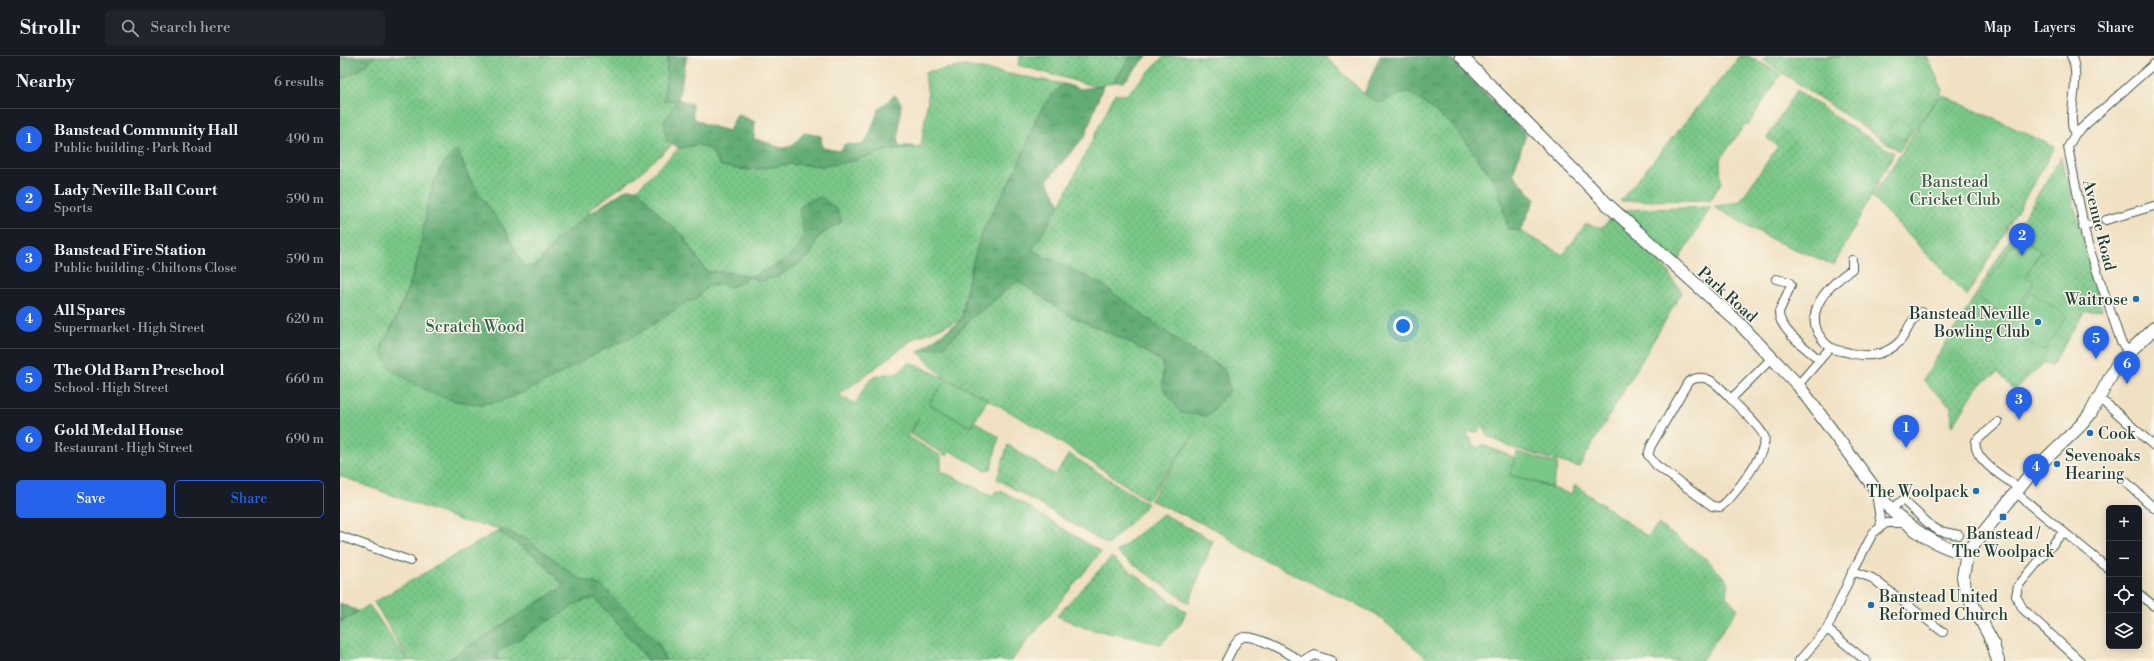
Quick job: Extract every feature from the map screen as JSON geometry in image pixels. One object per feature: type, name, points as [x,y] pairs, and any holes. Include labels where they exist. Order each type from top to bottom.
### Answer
[{"type":"street","name":"Park Road","points":[[1461,56],[1609,206],[1739,324],[1798,385],[1876,493],[1890,509],[1906,523],[1936,537],[1956,551],[1967,553]]},
{"type":"street","points":[[2071,56],[2076,73],[2073,124],[2076,134],[2154,64]]},
{"type":"street","name":"Avenue Road","points":[[2076,134],[2068,147],[2083,227],[2102,290],[2121,342],[2128,352]]},
{"type":"street","points":[[2106,220],[2154,206]]},
{"type":"street","points":[[2083,227],[2096,223]]},
{"type":"street","points":[[1852,260],[1852,269],[1836,280],[1819,300],[1815,309],[1814,325],[1820,336],[1830,348],[1863,356],[1885,352],[1903,339],[1912,318],[1922,312]]},
{"type":"street","points":[[1776,279],[1789,282],[1791,285],[1779,312],[1782,324],[1790,334],[1820,360]]},
{"type":"street","points":[[1998,661],[1992,641],[1966,592],[1963,577],[1967,553],[2042,461],[2082,425],[2090,414],[2108,378],[2128,352],[2154,328]]},
{"type":"street","points":[[1798,385],[1830,348]]},
{"type":"street","points":[[1731,399],[1772,358]]},
{"type":"street","points":[[1704,377],[1709,379],[1731,399],[1763,435],[1764,447],[1732,497],[1720,507],[1712,506],[1656,464],[1648,455],[1651,446],[1682,392],[1693,379],[1704,377]]},
{"type":"street","points":[[2098,399],[2108,405],[2154,446]]},
{"type":"street","points":[[1998,422],[1976,441],[1976,450],[1988,465],[2063,532],[2106,567]]},
{"type":"street","points":[[2126,482],[2153,504]]},
{"type":"street","points":[[1876,493],[1881,526]]},
{"type":"street","points":[[1890,509],[1903,500],[1930,525],[1936,537],[1959,535]]},
{"type":"street","points":[[1799,661],[1827,629],[1868,540],[1881,526],[1893,523],[1906,523]]},
{"type":"street","points":[[2063,532],[2018,586],[2016,596],[2023,609],[2080,661]]},
{"type":"street","points":[[340,536],[410,561]]},
{"type":"street","points":[[1853,571],[1872,578],[1943,632]]},
{"type":"street","points":[[2142,596],[2154,606]]},
{"type":"street","points":[[1827,629],[1866,661]]},
{"type":"street","points":[[1226,661],[1236,642],[1249,636],[1284,651],[1300,661]]},
{"type":"street","points":[[1304,661],[1315,656],[1332,661]]},
{"type":"green space","points":[[340,56],[375,56],[359,70],[340,80]]},
{"type":"green space","points":[[375,56],[668,56],[665,102],[678,99],[666,140],[673,144],[635,177],[589,210],[589,214],[556,240],[539,263],[525,268],[503,227],[480,196],[464,168],[463,162],[455,151],[445,162],[438,174],[428,202],[421,246],[414,271],[397,314],[382,345],[504,399],[534,387],[598,352],[637,334],[688,301],[696,299],[708,286],[722,284],[731,287],[750,277],[732,273],[706,271],[684,236],[665,220],[637,189],[679,148],[698,145],[710,149],[721,166],[749,170],[791,164],[824,166],[853,161],[887,150],[921,147],[928,98],[925,72],[965,66],[1064,84],[1053,94],[1039,114],[1016,170],[983,231],[970,275],[962,319],[915,338],[839,395],[855,404],[867,383],[875,377],[881,375],[899,373],[909,362],[945,378],[918,352],[946,345],[973,317],[1018,281],[1067,314],[1131,343],[1163,362],[1163,387],[1224,368],[1191,350],[1101,284],[1031,250],[1060,205],[1115,94],[1126,95],[1164,56],[1325,56],[1364,94],[1408,91],[1453,125],[1498,186],[1508,229],[1520,231],[1563,255],[1586,224],[1602,228],[1612,217],[1671,274],[1670,276],[1682,292],[1579,467],[1512,448],[1488,436],[1483,426],[1478,432],[1466,432],[1476,448],[1483,445],[1515,458],[1511,475],[1571,494],[1575,485],[1648,537],[1658,524],[1706,559],[1728,581],[1726,596],[1738,609],[1701,661],[1430,661],[1376,614],[1248,552],[1217,530],[1150,500],[1195,433],[1147,500],[1049,435],[1024,420],[946,379],[971,427],[976,422],[999,437],[991,469],[985,470],[950,451],[947,456],[910,434],[919,418],[907,436],[941,456],[941,471],[992,496],[996,491],[1004,492],[1101,552],[1011,661],[666,661],[658,642],[602,586],[578,578],[528,540],[501,529],[462,521],[340,476],[340,80],[359,70]],"holes":[[[821,197],[842,221],[817,238],[810,256],[781,275],[762,281],[751,277],[784,261],[798,249],[802,242],[804,233],[799,208],[807,201]]]},
{"type":"green space","points":[[668,56],[687,56],[678,99],[664,102]]},
{"type":"green space","points":[[1020,56],[1131,56],[1114,82],[1097,87],[1018,65]]},
{"type":"green space","points":[[1131,56],[1147,56],[1124,82],[1114,82]]},
{"type":"green space","points":[[1380,56],[1448,56],[1526,134],[1513,174],[1535,199],[1520,231],[1508,229],[1498,186],[1453,125],[1408,91],[1379,103],[1364,94]]},
{"type":"green space","points":[[1740,56],[1748,56],[1781,74],[1748,125],[1745,124],[1720,160],[1721,183],[1711,200],[1620,201]]},
{"type":"green space","name":"Banstead Cricket Club","points":[[1767,56],[1926,56],[1943,90],[1940,94],[2055,147],[1967,296],[1872,197],[1938,97],[1899,151],[1763,60]]},
{"type":"green space","points":[[1064,84],[1080,89],[1103,86],[1085,136],[1047,180],[1060,205],[1032,250],[1101,284],[1191,350],[1224,369],[1230,390],[1207,416],[1181,413],[1163,387],[1163,362],[1131,343],[1067,314],[1018,281],[973,317],[946,345],[918,352],[962,319],[970,275],[983,231],[1016,170],[1039,114],[1053,94]]},
{"type":"green space","points":[[1797,90],[1843,122],[1894,153],[1834,265],[1775,241],[1714,207],[1740,201],[1778,146],[1767,138]]},
{"type":"green space","points":[[895,95],[901,103],[898,145],[921,147],[887,150],[853,161],[824,166],[791,164],[749,170],[721,166],[710,149],[698,145],[679,148],[666,140],[664,121],[678,99],[692,104],[693,118],[707,125],[729,131],[737,114],[755,122],[754,139],[781,148],[786,148],[797,141],[804,133],[821,136],[822,148],[840,151],[845,144],[861,145],[867,140],[879,109]]},
{"type":"green space","points":[[1898,117],[1912,129],[1903,141],[1888,129]]},
{"type":"green space","name":"Scratch Wood","points":[[455,151],[458,152],[470,180],[503,227],[525,268],[539,263],[556,240],[589,214],[627,189],[637,189],[665,220],[683,236],[706,272],[732,273],[751,277],[781,263],[798,249],[804,234],[799,208],[807,201],[821,197],[837,210],[842,221],[817,238],[810,256],[781,275],[762,281],[750,277],[731,287],[722,284],[708,286],[696,299],[688,301],[638,334],[602,350],[525,392],[495,402],[482,404],[464,403],[431,393],[394,371],[386,362],[382,350],[383,342],[398,314],[418,258],[433,186],[445,161]]},
{"type":"green space","points":[[2061,157],[2102,310],[2084,312],[2051,367],[2045,362],[2014,390],[1998,372],[1977,387],[1952,427],[1951,407],[1923,380]]},
{"type":"green space","points":[[1711,207],[1676,264],[1620,210]]},
{"type":"green space","points":[[2018,236],[2041,251],[2025,276],[2034,282],[2011,319],[1978,298]]},
{"type":"green space","name":"Banstead Neville Bowling Club","points":[[2031,292],[2067,316],[2044,351],[2009,329]]},
{"type":"green space","points":[[946,379],[988,399],[971,427],[929,404]]},
{"type":"green space","points":[[1008,445],[1055,475],[1069,454],[1148,504],[1108,545],[997,479]]},
{"type":"green space","points":[[1517,452],[1558,464],[1552,487],[1510,475]]},
{"type":"green space","points":[[1163,514],[1213,541],[1189,603],[1116,552]]},
{"type":"green space","points":[[501,529],[528,540],[578,578],[602,586],[658,642],[666,661],[650,661],[595,598],[580,602],[496,653],[499,661],[446,661],[564,586],[537,557],[498,531]]},
{"type":"green space","points":[[498,531],[537,557],[564,586],[446,661],[409,661],[374,602]]},
{"type":"green space","points":[[1111,557],[1186,612],[1180,625],[1161,644],[1085,628],[1057,616]]},
{"type":"green space","points":[[595,598],[649,661],[499,661],[495,653],[580,601]]},
{"type":"green space","points":[[340,603],[358,611],[340,622]]},
{"type":"green space","points":[[369,605],[408,661],[340,661],[340,623]]},
{"type":"place","name":"Lady Neville Ball Court","points":[[2022,256]]},
{"type":"place","name":"Waitrose","points":[[2136,299]]},
{"type":"place","name":"Banstead Neville Bowling Club","points":[[2038,322]]},
{"type":"place","name":"The Old Barn Preschool","points":[[2096,359]]},
{"type":"place","name":"Gold Medal House","points":[[2127,384]]},
{"type":"place","name":"Banstead Fire Station","points":[[2019,420]]},
{"type":"place","name":"Cook","points":[[2090,433]]},
{"type":"place","name":"Banstead Community Hall","points":[[1906,448]]},
{"type":"place","name":"Sevenoaks Hearing","points":[[2057,464]]},
{"type":"place","name":"All Spares","points":[[2036,487]]},
{"type":"place","name":"The Woolpack","points":[[1976,491]]},
{"type":"place","name":"Banstead / The Woolpack","points":[[2003,517]]},
{"type":"place","name":"Banstead United Reformed Church","points":[[1871,605]]}]
